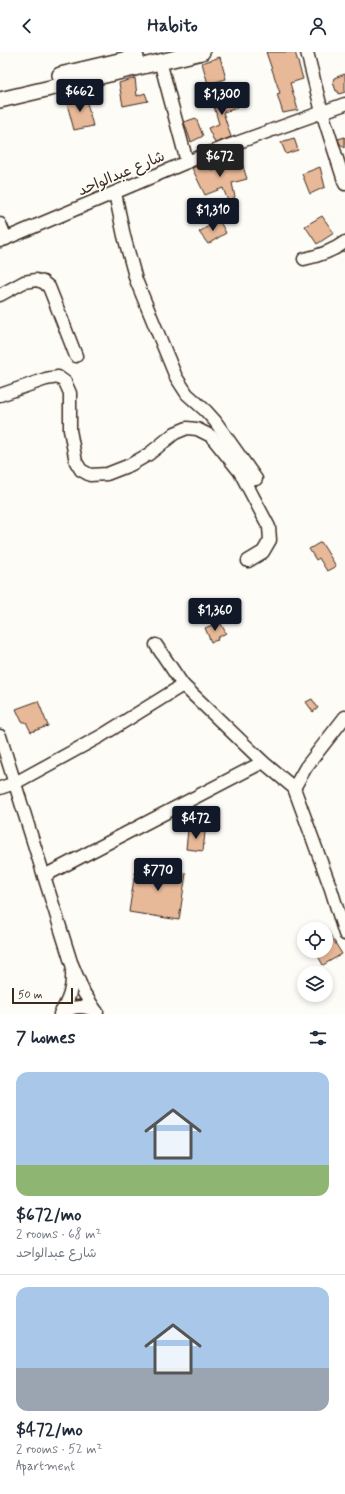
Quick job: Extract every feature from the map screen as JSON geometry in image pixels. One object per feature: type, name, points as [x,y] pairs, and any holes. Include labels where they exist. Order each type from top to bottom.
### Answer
[{"type":"main road","points":[[0,90],[158,57],[202,52]]},
{"type":"main road","points":[[0,100],[158,57]]},
{"type":"street","points":[[307,52],[322,112],[345,184]]},
{"type":"street","points":[[158,57],[187,162]]},
{"type":"street","name":"شارع عبدالواحد","points":[[3,240],[187,162],[345,104]]},
{"type":"street","points":[[115,193],[124,236],[136,280],[176,377],[187,394],[215,421],[256,479]]},
{"type":"street","points":[[0,224],[3,240]]},
{"type":"street","points":[[304,259],[339,247],[345,242]]},
{"type":"street","points":[[0,295],[24,282],[36,280],[43,282],[49,287],[76,356]]},
{"type":"street","points":[[0,395],[46,379],[58,377],[65,382],[70,393],[70,430],[76,462],[81,470],[90,475],[107,474],[130,465],[149,454],[175,433],[187,428],[197,429],[211,436],[240,472],[269,527],[270,540],[263,552],[248,561]]},
{"type":"street","points":[[156,645],[183,685],[263,762],[294,788],[331,889],[345,934]]},
{"type":"street","points":[[0,788],[14,783],[101,736],[183,685]]},
{"type":"street","points":[[294,788],[306,767],[345,717]]},
{"type":"street","points":[[0,736],[71,962],[84,993],[98,1013]]},
{"type":"street","points":[[44,876],[263,762]]},
{"type":"street","points":[[60,1014],[70,996],[73,984],[71,962]]},
{"type":"street","points":[[60,1014],[67,1009],[77,1006],[87,1007],[98,1013]]},
{"type":"building","points":[[266,52],[295,52],[303,79],[290,83],[298,110],[283,113],[277,94],[280,93]]},
{"type":"building","points":[[220,57],[226,79],[208,84],[202,63]]},
{"type":"building","points":[[345,74],[345,92],[339,94],[338,91],[336,91],[333,82],[334,78]]},
{"type":"building","points":[[135,78],[137,96],[145,93],[148,101],[123,106],[119,83]]},
{"type":"building","points":[[233,92],[238,108],[223,112],[231,137],[215,143],[208,128],[219,124],[211,96]]},
{"type":"building","points":[[85,95],[93,126],[74,130],[66,100]]},
{"type":"building","points":[[196,118],[203,136],[191,142],[184,122]]},
{"type":"building","points":[[345,137],[345,148],[340,144],[338,139]]},
{"type":"building","points":[[294,138],[298,150],[286,154],[281,142]]},
{"type":"building","points":[[241,160],[247,179],[232,183],[235,197],[228,201],[223,188],[205,195],[192,168],[210,161],[213,171]]},
{"type":"building","points":[[320,167],[325,187],[310,194],[302,174]]},
{"type":"building","points":[[322,216],[334,233],[317,244],[305,226]]},
{"type":"building","points":[[219,220],[226,233],[208,244],[199,232]]},
{"type":"building","points":[[321,542],[336,566],[327,571],[319,558],[316,560],[309,549]]},
{"type":"building","points":[[220,622],[226,633],[217,638],[218,640],[211,642],[205,628]]},
{"type":"building","points":[[312,699],[318,708],[313,712],[306,702]]},
{"type":"building","points":[[38,701],[48,726],[31,732],[26,722],[22,722],[16,709]]},
{"type":"building","points":[[188,830],[205,832],[203,851],[186,849]]},
{"type":"building","points":[[136,865],[186,873],[179,920],[129,912]]},
{"type":"building","points":[[333,939],[342,954],[323,965],[319,958],[333,958]]}]
